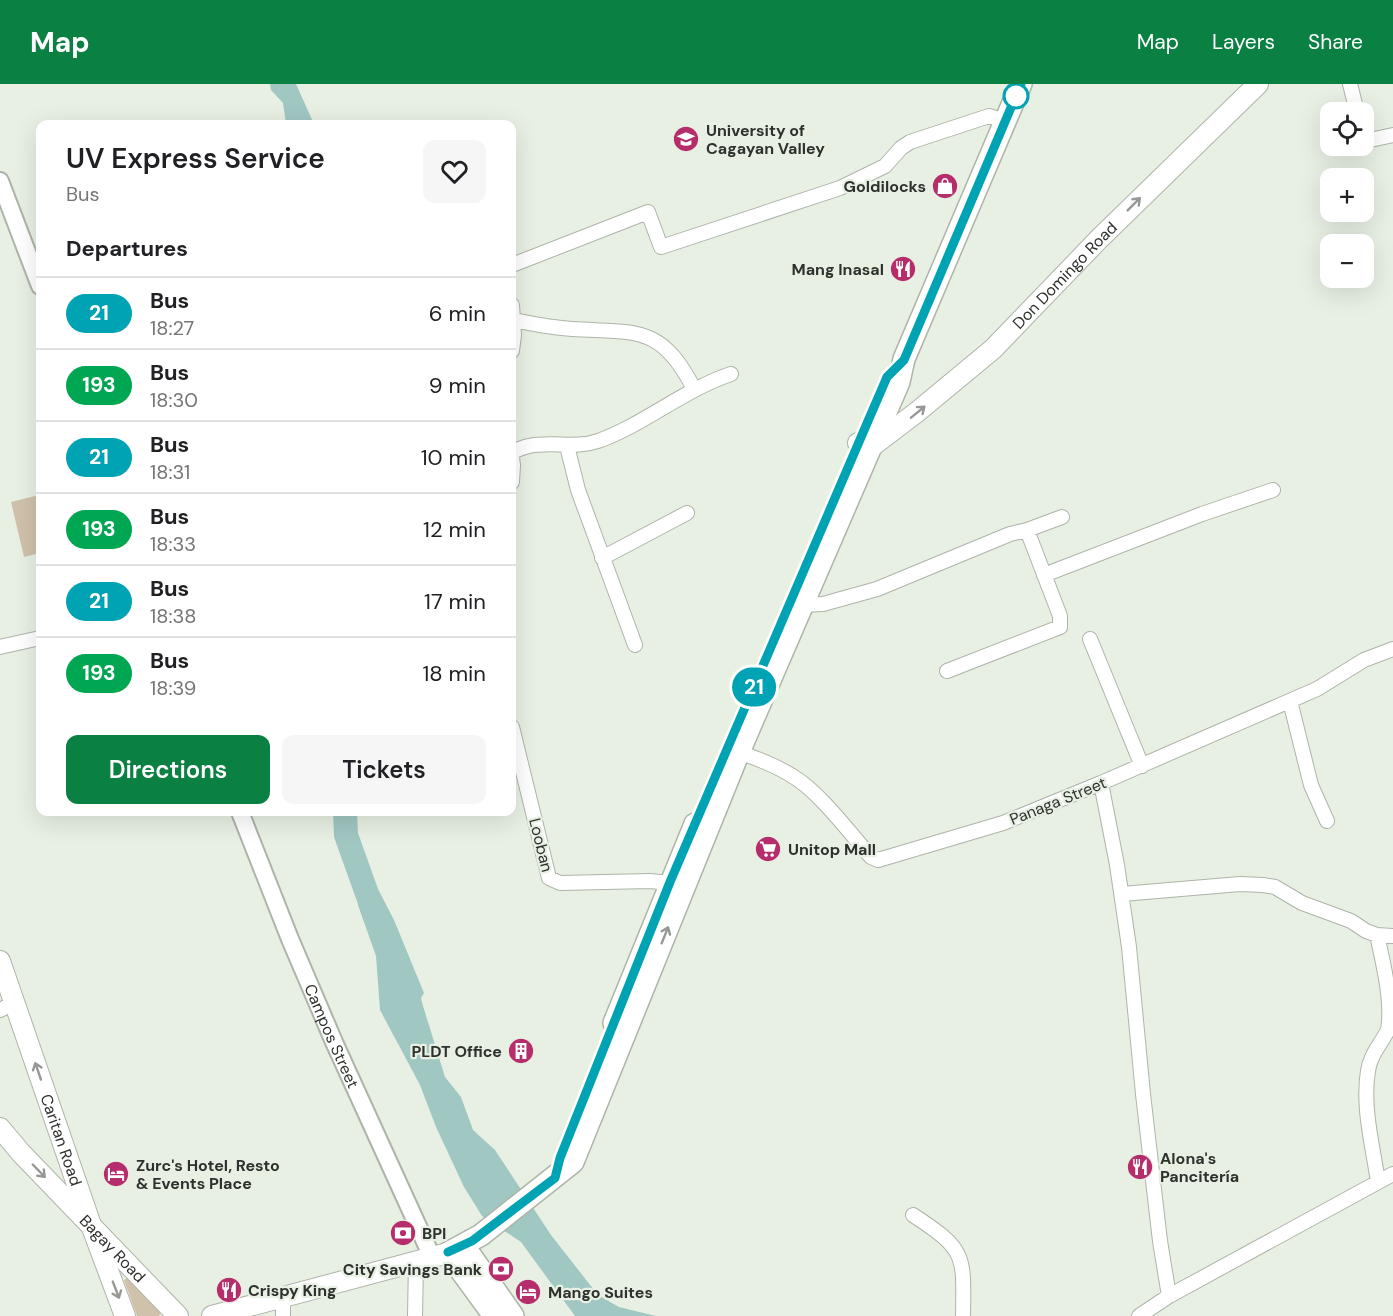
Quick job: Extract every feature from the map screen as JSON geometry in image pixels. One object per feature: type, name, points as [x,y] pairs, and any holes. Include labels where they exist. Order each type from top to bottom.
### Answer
[{"type":"main road","points":[[550,1181],[670,882],[865,445],[899,382],[904,360],[1021,84]]},
{"type":"main road","name":"Don Domingo Road","points":[[865,445],[917,412],[993,350],[1100,239],[1258,84]]},
{"type":"main road","points":[[212,1316],[283,1306],[448,1250],[550,1181],[573,1162],[739,752],[802,605],[865,445]]},
{"type":"main road","name":"Caritan Road","points":[[0,961],[7,1006],[126,1316]]},
{"type":"main road","name":"Bagay Road","points":[[0,1128],[178,1316]]},
{"type":"main road","points":[[448,1250],[494,1316]]},
{"type":"main road","points":[[448,1250],[513,1316]]},
{"type":"street","points":[[1350,84],[1354,102]]},
{"type":"street","points":[[516,263],[648,212],[661,247],[840,188],[885,166],[901,148],[910,142],[989,116],[1005,121]]},
{"type":"street","points":[[1374,139],[1393,135]]},
{"type":"street","points":[[0,181],[36,276]]},
{"type":"street","points":[[516,321],[541,326],[603,329],[647,336],[661,343],[675,356],[694,389]]},
{"type":"street","points":[[516,450],[545,444],[567,446],[594,442],[615,435],[694,389],[731,374]]},
{"type":"street","points":[[567,446],[578,490],[635,645]]},
{"type":"street","points":[[1044,575],[1202,514],[1273,490]]},
{"type":"street","points":[[602,558],[687,513]]},
{"type":"street","points":[[802,605],[823,604],[877,589],[1010,534],[1062,518]]},
{"type":"street","points":[[947,671],[1057,629],[1061,624],[1027,530]]},
{"type":"street","points":[[1090,639],[1142,766]]},
{"type":"street","points":[[0,647],[36,640]]},
{"type":"street","name":"Panaga Street","points":[[739,752],[796,777],[810,789],[871,856],[878,860],[1003,823],[1142,766],[1317,689],[1364,660],[1393,650]]},
{"type":"street","points":[[1290,700],[1311,785],[1327,821]]},
{"type":"street","name":"Looban","points":[[516,743],[549,878],[560,882],[650,880],[670,882]]},
{"type":"street","points":[[1101,783],[1122,894],[1160,1241],[1169,1296]]},
{"type":"street","name":"Campos Street","points":[[242,816],[308,980],[448,1250]]},
{"type":"street","points":[[1122,894],[1240,884],[1263,885],[1275,887],[1319,910],[1340,917],[1377,935],[1393,936]]},
{"type":"street","points":[[1377,935],[1393,1000],[1393,1013],[1389,1028],[1372,1056],[1368,1071],[1369,1114],[1378,1182]]},
{"type":"street","points":[[1139,1316],[1169,1296],[1393,1174]]},
{"type":"street","points":[[913,1215],[948,1239],[960,1255],[963,1274],[963,1316]]},
{"type":"street","points":[[415,1316],[448,1250]]},
{"type":"shaded area","points":[[36,496],[36,554],[24,557],[11,502]]},
{"type":"shaded area","points":[[127,1278],[161,1312],[159,1316],[137,1316],[124,1280]]},
{"type":"water","points":[[270,84],[296,84],[312,120],[285,120],[283,103],[271,90]]},
{"type":"water","points":[[379,891],[394,920],[424,993],[421,998],[423,1006],[445,1077],[461,1097],[473,1130],[495,1150],[551,1235],[598,1295],[619,1307],[656,1316],[575,1316],[521,1242],[482,1216],[464,1187],[436,1127],[420,1085],[380,1010],[376,956],[358,905]]},
{"type":"waterway","points":[[345,816],[346,835],[380,930]]},
{"type":"bus line","name":"21","points":[[448,1252],[464,1246],[481,1235],[555,1178],[560,1158],[670,882],[887,377],[904,360],[1021,84]]},
{"type":"place","name":"University of Cagayan Valley","points":[[686,139]]},
{"type":"place","name":"Goldilocks","points":[[945,186]]},
{"type":"place","name":"Mang Inasal","points":[[903,269]]},
{"type":"place","name":"Unitop Mall","points":[[768,849]]},
{"type":"place","name":"PLDT Office","points":[[521,1051]]},
{"type":"place","name":"Alona's Pancitería","points":[[1140,1167]]},
{"type":"place","name":"Zurc's Hotel, Resto & Events Place","points":[[116,1174]]},
{"type":"place","name":"BPI","points":[[403,1233]]},
{"type":"place","name":"City Savings Bank","points":[[501,1269]]},
{"type":"place","name":"Crispy King","points":[[229,1290]]},
{"type":"place","name":"Mango Suites","points":[[528,1292]]}]
